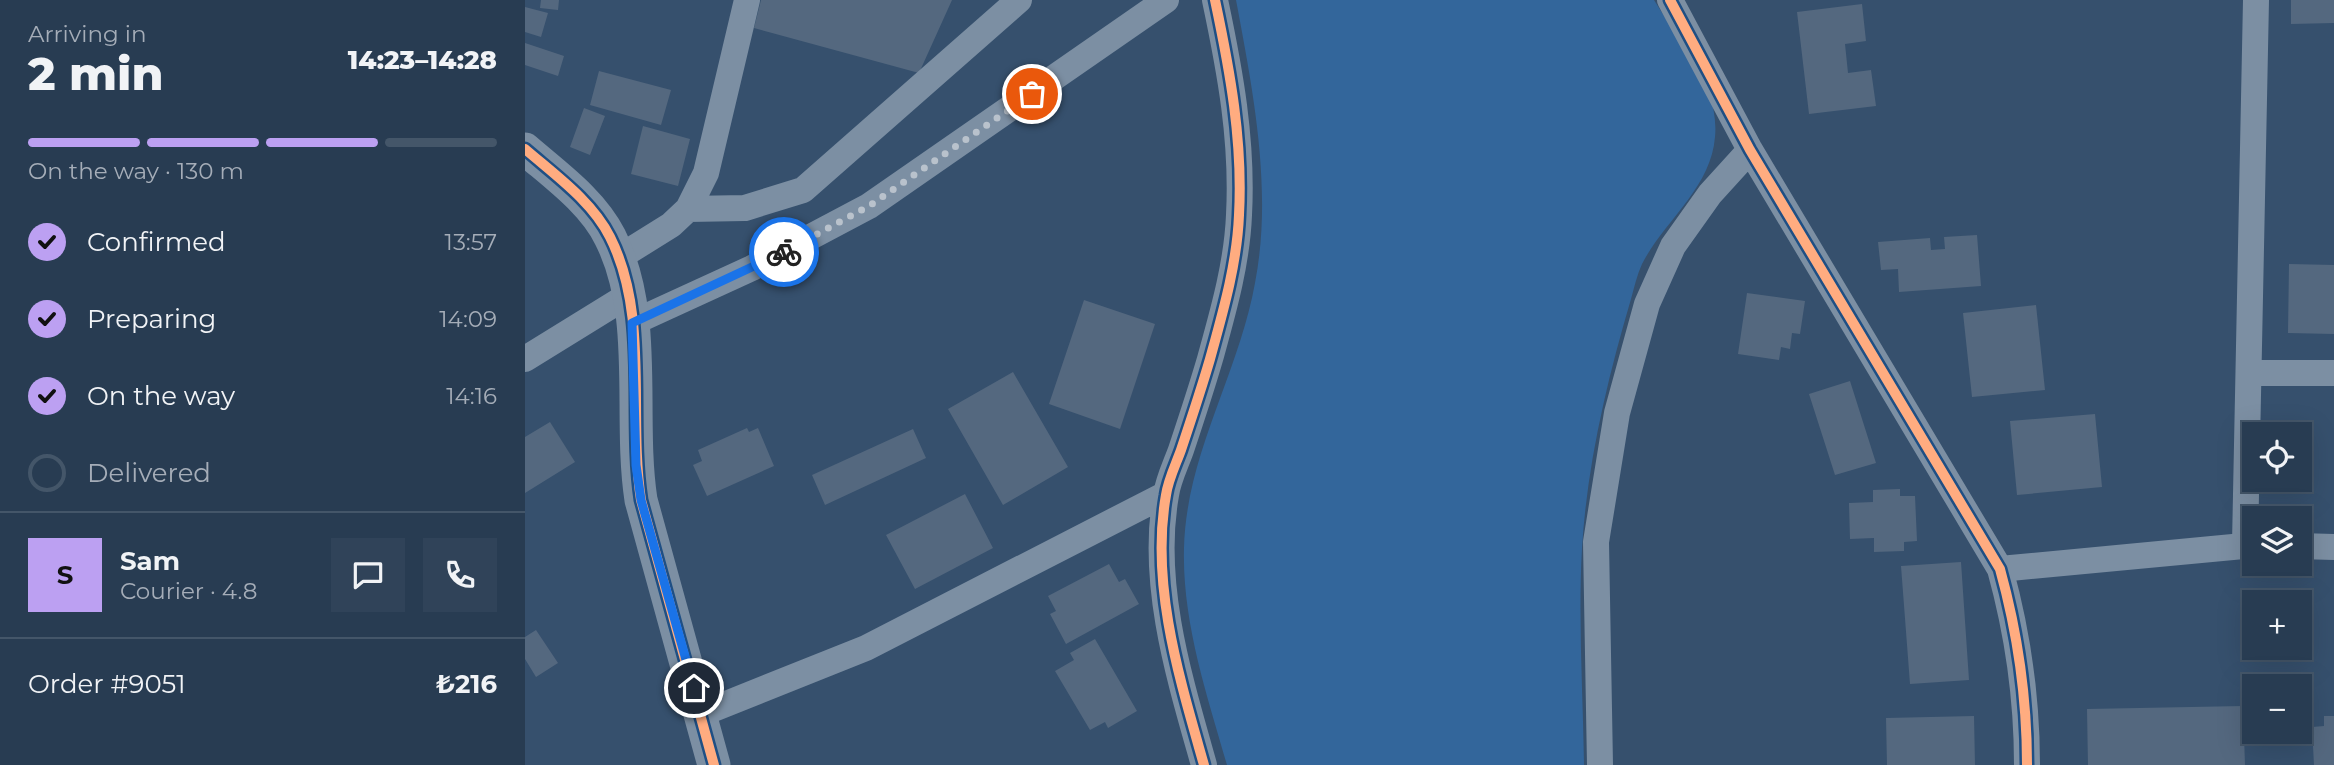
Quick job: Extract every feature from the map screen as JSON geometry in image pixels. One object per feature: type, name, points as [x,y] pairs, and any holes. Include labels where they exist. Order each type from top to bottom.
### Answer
[{"type":"street","points":[[618,258],[671,225],[688,209],[706,173],[747,0]]},
{"type":"street","points":[[688,209],[745,208],[803,190],[1019,0]]},
{"type":"street","points":[[525,359],[630,309],[753,268],[869,206],[1167,0]]},
{"type":"street","points":[[1204,765],[1171,632],[1163,584],[1166,494],[1209,362],[1231,279],[1239,216],[1239,148],[1233,84],[1215,0]]},
{"type":"street","points":[[1670,0],[1750,150],[2000,569],[2012,614],[2027,704],[2027,765]]},
{"type":"street","points":[[2249,506],[2256,0]]},
{"type":"street","points":[[525,149],[593,211],[610,236],[618,258],[630,309],[636,465],[641,500],[714,765]]},
{"type":"street","points":[[1600,765],[1596,542],[1617,413],[1647,304],[1673,246],[1710,194],[1750,150]]},
{"type":"street","points":[[2249,373],[2334,373]]},
{"type":"street","points":[[701,714],[866,648],[1166,494]]},
{"type":"street","points":[[2000,569],[2242,546]]},
{"type":"street","points":[[2312,546],[2334,547]]},
{"type":"shaded area","points":[[1236,0],[1654,0],[1686,48],[1704,82],[1715,118],[1712,155],[1696,188],[1651,248],[1640,268],[1614,360],[1593,454],[1581,575],[1584,765],[1227,765],[1191,631],[1184,576],[1184,548],[1194,480],[1247,316],[1260,248],[1262,212],[1259,141]]},
{"type":"building","points":[[541,0],[559,0],[558,10],[540,8]]},
{"type":"building","points":[[761,0],[952,0],[919,73],[754,28]]},
{"type":"building","points":[[2291,0],[2334,0],[2334,23],[2291,24]]},
{"type":"building","points":[[1862,4],[1866,41],[1845,44],[1848,73],[1871,70],[1876,106],[1809,114],[1797,12]]},
{"type":"building","points":[[525,7],[548,13],[541,37],[525,32]]},
{"type":"building","points":[[525,43],[564,56],[558,76],[525,65]]},
{"type":"building","points":[[599,71],[671,90],[661,125],[590,105]]},
{"type":"building","points":[[584,108],[605,116],[590,155],[570,147]]},
{"type":"building","points":[[643,126],[690,139],[678,186],[631,174]]},
{"type":"building","points":[[1977,235],[1981,286],[1899,292],[1898,269],[1881,270],[1878,242],[1930,238],[1931,250],[1945,249],[1944,237]]},
{"type":"building","points":[[2289,264],[2334,265],[2334,334],[2288,333]]},
{"type":"building","points":[[1747,293],[1805,301],[1800,334],[1792,333],[1790,349],[1781,347],[1779,360],[1738,354]]},
{"type":"building","points":[[1084,300],[1155,324],[1120,429],[1049,404]]},
{"type":"building","points":[[2036,305],[2045,390],[1972,397],[1963,313]]},
{"type":"building","points":[[1013,372],[1068,467],[1003,505],[948,409]]},
{"type":"building","points":[[1850,381],[1876,463],[1835,475],[1809,394]]},
{"type":"building","points":[[2095,414],[2102,487],[2017,495],[2010,421]]},
{"type":"building","points":[[550,422],[575,462],[525,493],[525,437]]},
{"type":"building","points":[[747,428],[749,432],[758,428],[774,466],[707,496],[693,465],[702,461],[698,450]]},
{"type":"building","points":[[913,429],[926,458],[825,505],[812,475]]},
{"type":"building","points":[[1900,489],[1900,496],[1915,496],[1917,541],[1904,542],[1904,551],[1874,552],[1874,538],[1850,539],[1849,503],[1873,502],[1873,490]]},
{"type":"building","points":[[965,494],[993,548],[915,589],[886,535]]},
{"type":"building","points":[[1961,562],[1969,680],[1910,684],[1901,566]]},
{"type":"building","points":[[1109,564],[1119,582],[1125,579],[1139,604],[1066,644],[1050,614],[1056,611],[1048,596]]},
{"type":"building","points":[[536,630],[558,663],[536,677],[525,659],[525,637]]},
{"type":"building","points":[[1095,639],[1137,711],[1108,728],[1105,722],[1090,730],[1055,671],[1074,660],[1070,653]]},
{"type":"building","points":[[2242,706],[2245,765],[2088,765],[2087,709]]},
{"type":"building","points":[[1974,716],[1975,765],[1887,765],[1886,718]]},
{"type":"building","points":[[2324,716],[2334,716],[2334,765],[2314,765],[2312,727],[2324,726]]},
{"type":"cycle path","points":[[1204,765],[1170,632],[1162,563],[1162,529],[1167,489],[1215,341],[1229,288],[1238,233],[1240,187],[1237,133],[1215,0]]},
{"type":"cycle path","points":[[1670,0],[1750,150],[2000,569],[2020,666],[2027,765]]},
{"type":"cycle path","points":[[525,149],[572,189],[593,212],[610,237],[622,267],[630,299],[634,333],[636,434],[641,500],[714,765]]},
{"type":"way so far","points":[[784,252],[869,206],[1032,94]]},
{"type":"route","points":[[694,688],[641,500],[636,465],[632,323],[784,252]]}]
